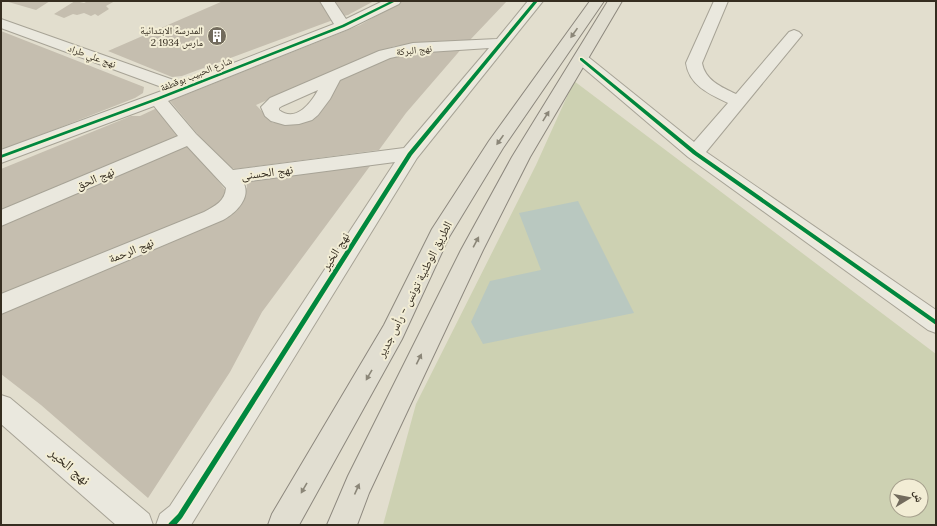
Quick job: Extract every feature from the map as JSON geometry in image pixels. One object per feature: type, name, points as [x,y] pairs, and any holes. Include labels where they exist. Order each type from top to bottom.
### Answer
[{"type":"main road","name":"الطريق الوطنية تونس - رأس جدير","points":[[283,525],[393,332],[439,235],[496,145],[597,1]]},
{"type":"main road","points":[[342,525],[362,479],[472,250],[520,157],[615,1]]},
{"type":"street","points":[[327,1],[343,26]]},
{"type":"street","name":"شارع الحبيب بوقطفة","points":[[1,157],[157,99],[343,26],[394,1]]},
{"type":"street","name":"نهج الخير","points":[[171,525],[180,516],[410,154],[536,1]]},
{"type":"street","points":[[721,1],[694,63],[699,77],[705,83],[737,101]]},
{"type":"street","name":"نهج علي طراد","points":[[1,23],[183,89]]},
{"type":"street","points":[[695,154],[737,101],[794,35]]},
{"type":"street","name":"نهج البركة","points":[[333,77],[385,54],[400,50],[500,43]]},
{"type":"street","points":[[581,59],[695,154],[936,323]]},
{"type":"street","name":"نهج الحسنى","points":[[157,99],[190,138],[229,177],[410,154]]},
{"type":"street","name":"نهج الحق","points":[[1,218],[190,138]]},
{"type":"street","name":"نهج الرحمة","points":[[1,304],[225,210],[235,198],[236,187],[229,177]]},
{"type":"street","name":"نهج الخير","points":[[1,407],[138,525]]},
{"type":"green space","points":[[574,81],[936,354],[936,525],[383,525],[416,404],[536,165]]},
{"type":"shaded area","points":[[578,201],[634,313],[483,344],[471,322],[490,281],[541,270],[519,213]]},
{"type":"building","points":[[5,1],[50,1],[36,10]]},
{"type":"building","points":[[75,1],[84,3],[88,1],[115,1],[106,6],[109,9],[98,16],[95,14],[91,16],[84,13],[77,15],[73,14],[64,18],[54,14]]},
{"type":"building","name":"المدرسة الابتدائية 2 مارس 1934","points":[[223,1],[320,1],[333,20],[182,76],[172,77],[108,51]]},
{"type":"building","points":[[335,1],[374,1],[344,16]]},
{"type":"building","points":[[403,1],[507,1],[470,40],[395,46],[355,61],[256,105],[273,123],[308,122],[334,81],[397,53],[463,47],[406,113],[379,150],[235,169],[224,166],[170,101],[360,25]]},
{"type":"building","points":[[1,31],[144,87],[143,93],[135,98],[3,149],[1,148]]},
{"type":"building","points":[[157,108],[180,136],[1,212],[1,169],[131,116],[140,116]]},
{"type":"building","points":[[187,142],[227,192],[220,205],[1,296],[1,223]]},
{"type":"building","points":[[373,162],[262,312],[230,372],[148,498],[41,405],[1,374],[1,309],[230,212],[247,187],[246,179]]},
{"type":"cycle path","points":[[1,157],[157,99],[343,26],[394,1]]},
{"type":"cycle path","points":[[171,525],[180,516],[410,154],[536,1]]},
{"type":"cycle path","points":[[581,59],[695,153],[936,323]]},
{"type":"place","name":"المدرسة الابتدائية 2 مارس 1934","points":[[217,36]]}]
